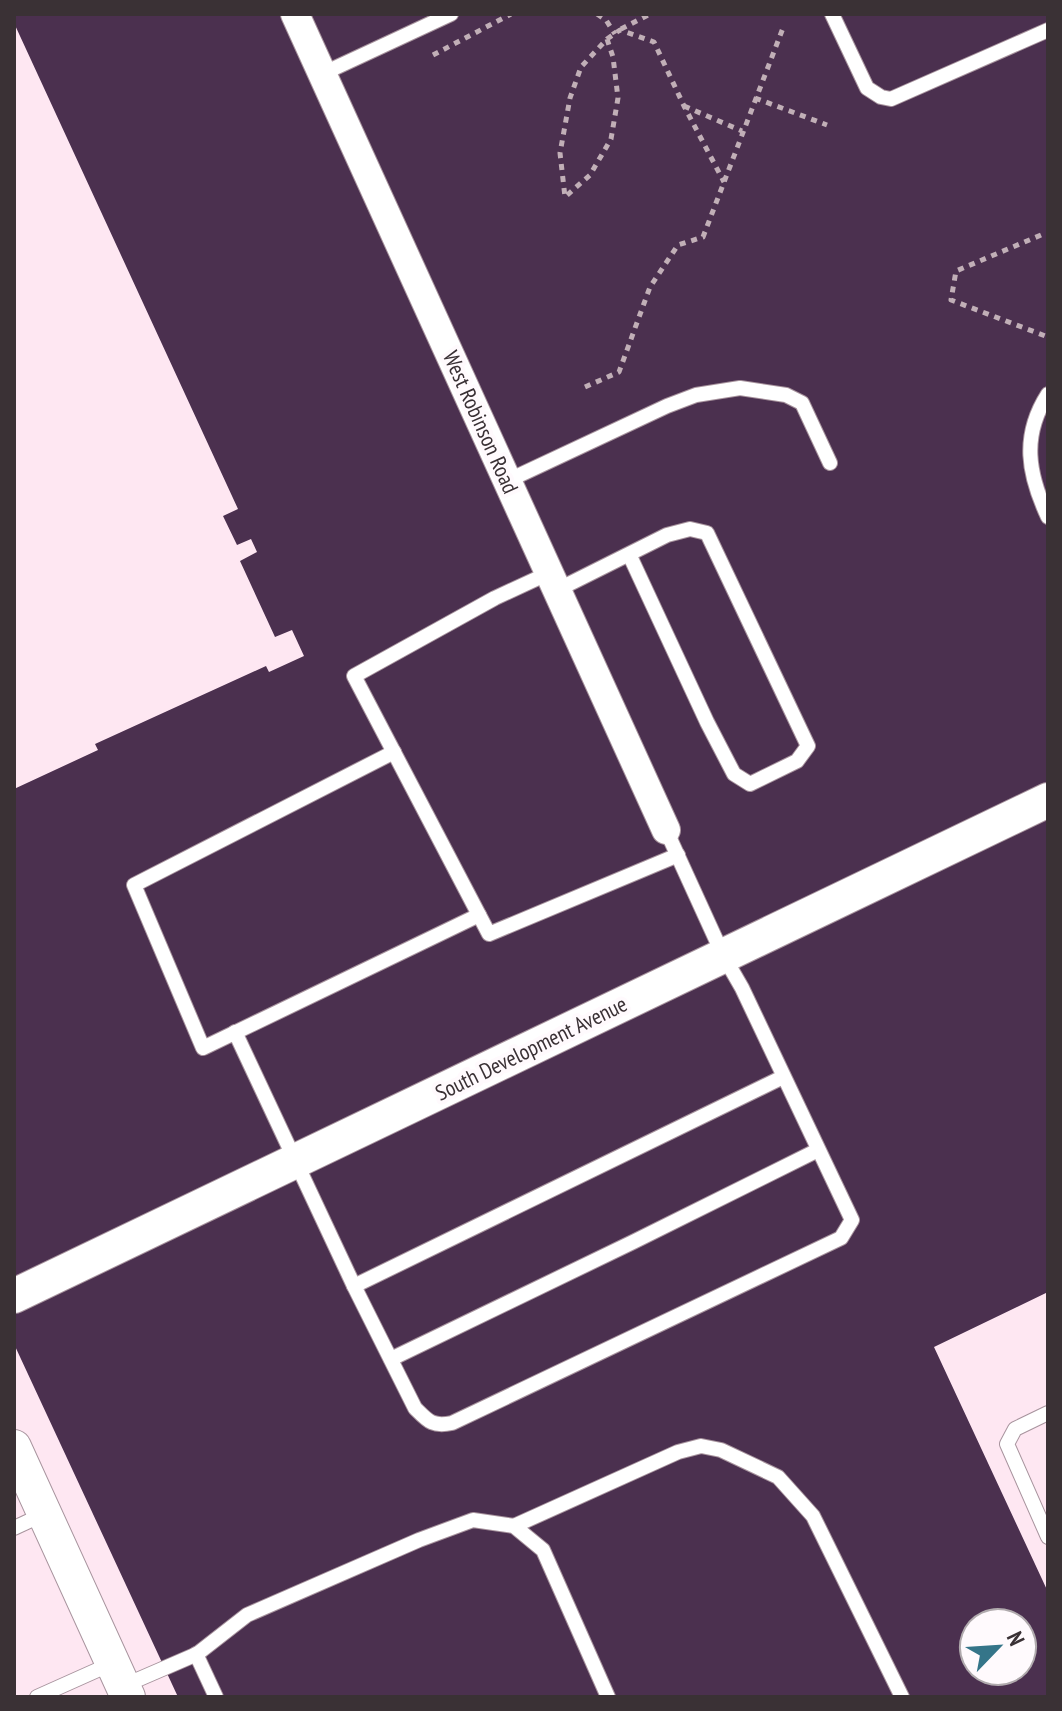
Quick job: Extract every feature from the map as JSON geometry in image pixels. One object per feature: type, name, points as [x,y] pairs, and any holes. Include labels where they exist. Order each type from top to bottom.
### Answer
[{"type":"street","name":"West Robinson Road","points":[[295,14],[672,843]]},
{"type":"street","name":"South Development Avenue","points":[[14,1296],[1048,800]]},
{"type":"street","points":[[18,1466],[45,1513],[121,1682]]},
{"type":"lane","points":[[322,74],[451,14]]},
{"type":"lane","points":[[832,14],[867,88],[891,99],[1048,30]]},
{"type":"lane","points":[[507,481],[667,406],[696,395],[740,388],[786,395],[802,403],[830,463]]},
{"type":"lane","points":[[1048,394],[1031,437],[1030,463],[1036,491],[1048,517]]},
{"type":"lane","points":[[235,1032],[415,1408],[429,1422],[440,1426],[841,1238],[852,1220],[672,843],[489,934],[354,676],[495,598],[553,581],[629,554],[667,535],[690,529],[707,533],[808,746],[797,761],[750,784],[734,774],[629,554]]},
{"type":"lane","points":[[394,752],[134,885],[203,1048],[479,915]]},
{"type":"lane","points":[[354,1286],[783,1077]]},
{"type":"lane","points":[[391,1359],[818,1150]]},
{"type":"lane","points":[[1048,1413],[1015,1429],[1007,1444],[1048,1537]]},
{"type":"lane","points":[[514,1526],[678,1452],[701,1446],[721,1450],[778,1477],[813,1516],[902,1697]]},
{"type":"lane","points":[[14,1528],[45,1513]]},
{"type":"lane","points":[[37,1697],[121,1682],[196,1654],[247,1615],[419,1540],[473,1520],[514,1526],[543,1550],[608,1697]]},
{"type":"lane","points":[[196,1654],[216,1697]]},
{"type":"path","points":[[433,55],[511,14]]},
{"type":"path","points":[[597,14],[618,32],[654,42],[724,182]]},
{"type":"path","points":[[607,39],[613,57],[618,98],[611,139],[590,175],[565,197],[560,153],[570,98],[581,67],[607,39],[650,14]]},
{"type":"path","points":[[585,387],[619,372],[650,287],[678,245],[703,237],[783,28]]},
{"type":"path","points":[[755,98],[827,125]]},
{"type":"path","points":[[684,106],[742,131]]},
{"type":"path","points":[[1041,235],[956,271],[951,300],[1048,337]]},
{"type":"building","points":[[14,14],[1048,14],[1048,1292],[934,1347],[1048,1592],[1048,1697],[178,1697],[14,1344],[14,789],[98,750],[95,744],[266,666],[269,672],[304,656],[292,630],[275,637],[240,561],[257,552],[251,539],[237,545],[223,516],[238,509],[14,23]]}]
